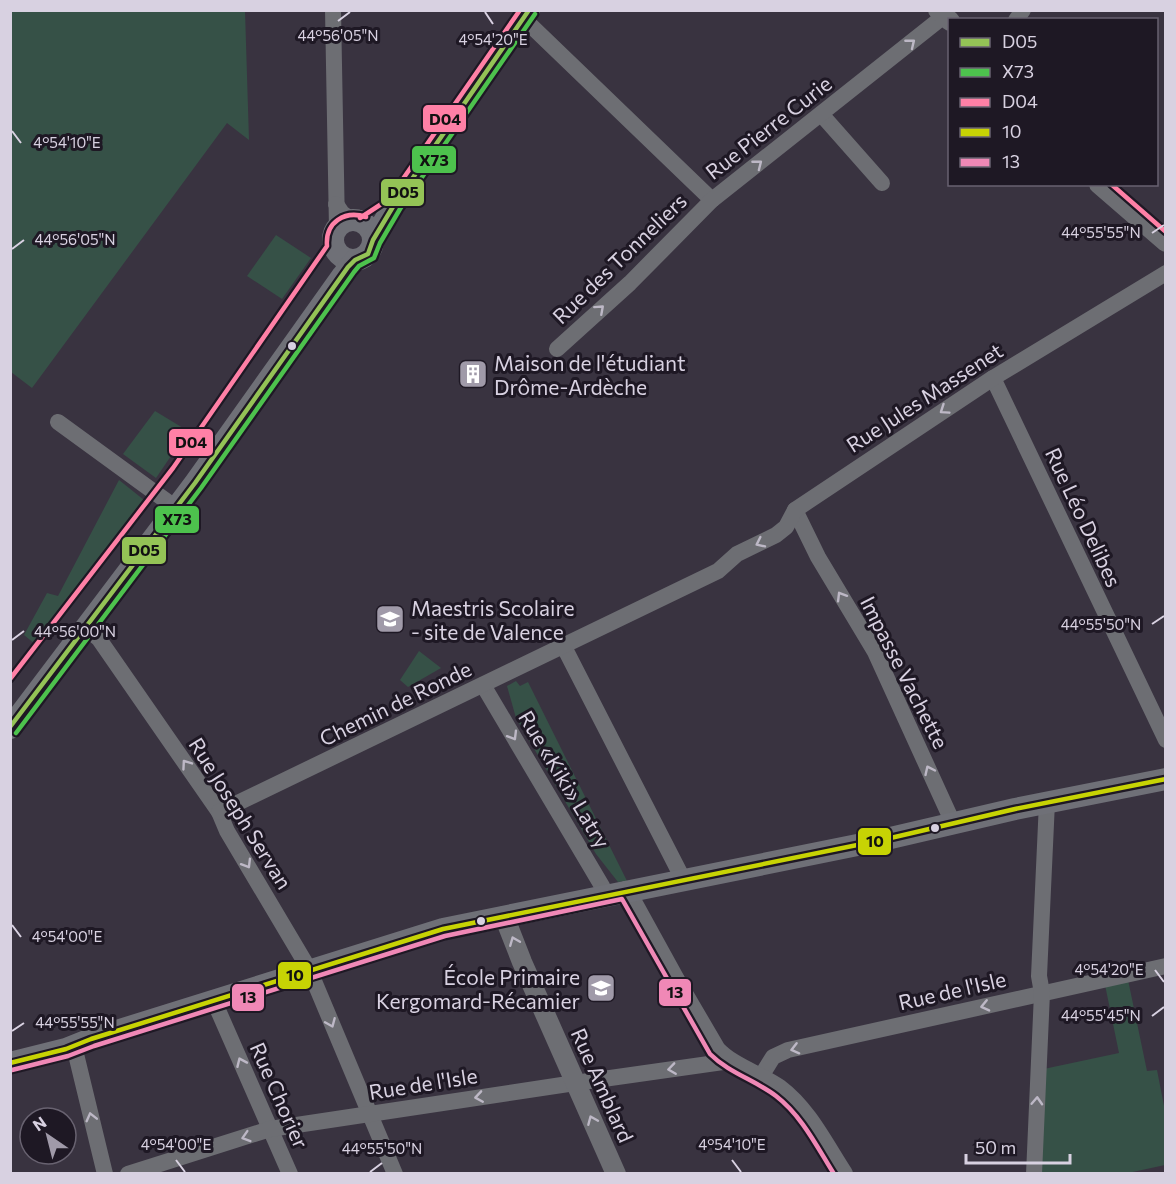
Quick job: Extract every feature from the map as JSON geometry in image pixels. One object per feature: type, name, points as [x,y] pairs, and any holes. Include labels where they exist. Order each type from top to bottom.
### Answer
[{"type":"main road","points":[[10,706],[171,504],[348,267],[347,258],[334,248],[333,240],[394,205],[526,14]]},
{"type":"main road","points":[[347,258],[368,254],[357,228]]},
{"type":"main road","points":[[10,728],[86,628],[171,504]]},
{"type":"main road","points":[[10,1063],[74,1046],[309,969],[443,929],[882,840],[1047,802],[1166,778]]},
{"type":"street","points":[[333,10],[336,204],[357,228]]},
{"type":"street","name":"Rue Pierre Curie","points":[[526,14],[712,200],[944,16]]},
{"type":"street","points":[[821,114],[882,183]]},
{"type":"street","points":[[1101,186],[1166,242]]},
{"type":"street","name":"Rue des Tonneliers","points":[[556,349],[630,283],[712,200]]},
{"type":"street","name":"Rue Jules Massenet","points":[[718,571],[737,554],[776,535],[786,527],[795,510],[993,378],[1166,273]]},
{"type":"street","name":"Rue Léo Delibes","points":[[993,378],[1166,740]]},
{"type":"street","points":[[58,422],[171,504]]},
{"type":"street","name":"Impasse Vachette","points":[[795,510],[818,557],[875,652],[953,823]]},
{"type":"street","name":"Chemin de Ronde","points":[[219,812],[718,571]]},
{"type":"street","name":"Rue Joseph Servan","points":[[86,628],[99,639],[219,812],[227,831],[309,969],[395,1173]]},
{"type":"street","points":[[564,646],[683,879]]},
{"type":"street","name":"Rue «Kiki» Latry","points":[[483,685],[602,886],[610,895]]},
{"type":"street","points":[[1034,1173],[1042,993],[1039,976],[1047,802]]},
{"type":"street","points":[[610,895],[716,1050],[791,1100],[843,1173]]},
{"type":"street","name":"Rue Amblard","points":[[504,916],[615,1173]]},
{"type":"street","name":"Rue de l'Isle","points":[[760,1078],[773,1057],[788,1050],[1166,966]]},
{"type":"street","name":"Rue Chorier","points":[[214,1000],[290,1173]]},
{"type":"street","points":[[74,1046],[105,1173]]},
{"type":"street","name":"Rue de l'Isle","points":[[128,1173],[270,1129],[730,1061]]},
{"type":"green space","points":[[10,11],[245,11],[249,140],[227,123],[32,388],[11,372]]},
{"type":"green space","points":[[276,235],[311,258],[282,299],[247,276]]},
{"type":"green space","points":[[155,411],[188,431],[156,478],[123,454]]},
{"type":"green space","points":[[119,480],[144,500],[35,644],[24,635],[47,593],[58,596]]},
{"type":"green space","points":[[419,651],[441,668],[408,687],[400,680]]},
{"type":"green space","points":[[516,681],[520,686],[528,682],[627,881],[618,882],[596,854],[516,718],[507,686]]},
{"type":"green space","points":[[1127,975],[1147,1071],[1157,1070],[1165,1111],[1165,1165],[1128,1173],[1034,1174],[1039,1070],[1119,1053],[1104,980]]},
{"type":"transit line","name":"D04","points":[[360,218],[389,199],[520,10]]},
{"type":"transit line","name":"D05","points":[[10,727],[195,483],[348,267],[355,260],[368,254],[373,240],[394,205],[529,10]]},
{"type":"transit line","name":"X73","points":[[16,733],[201,488],[354,272],[359,266],[374,258],[400,209],[535,14]]},
{"type":"transit line","name":"D04","points":[[1113,186],[1166,232]]},
{"type":"transit line","name":"D04","points":[[10,679],[173,468],[327,246],[329,230],[333,224],[351,215],[366,217]]},
{"type":"transit line","name":"10","points":[[10,1063],[66,1049],[91,1039],[443,929],[882,840],[1015,809],[1166,779]]},
{"type":"transit line","name":"13","points":[[12,1070],[68,1056],[445,936],[622,899],[710,1054],[725,1066],[768,1090],[785,1104],[808,1132],[834,1174]]},
{"type":"place","name":"Maison de l'étudiant Drôme-Ardèche","points":[[473,374]]},
{"type":"place","name":"Maestris Scolaire - site de Valence","points":[[390,619]]},
{"type":"place","name":"École Primaire Kergomard-Récamier","points":[[601,988]]}]
